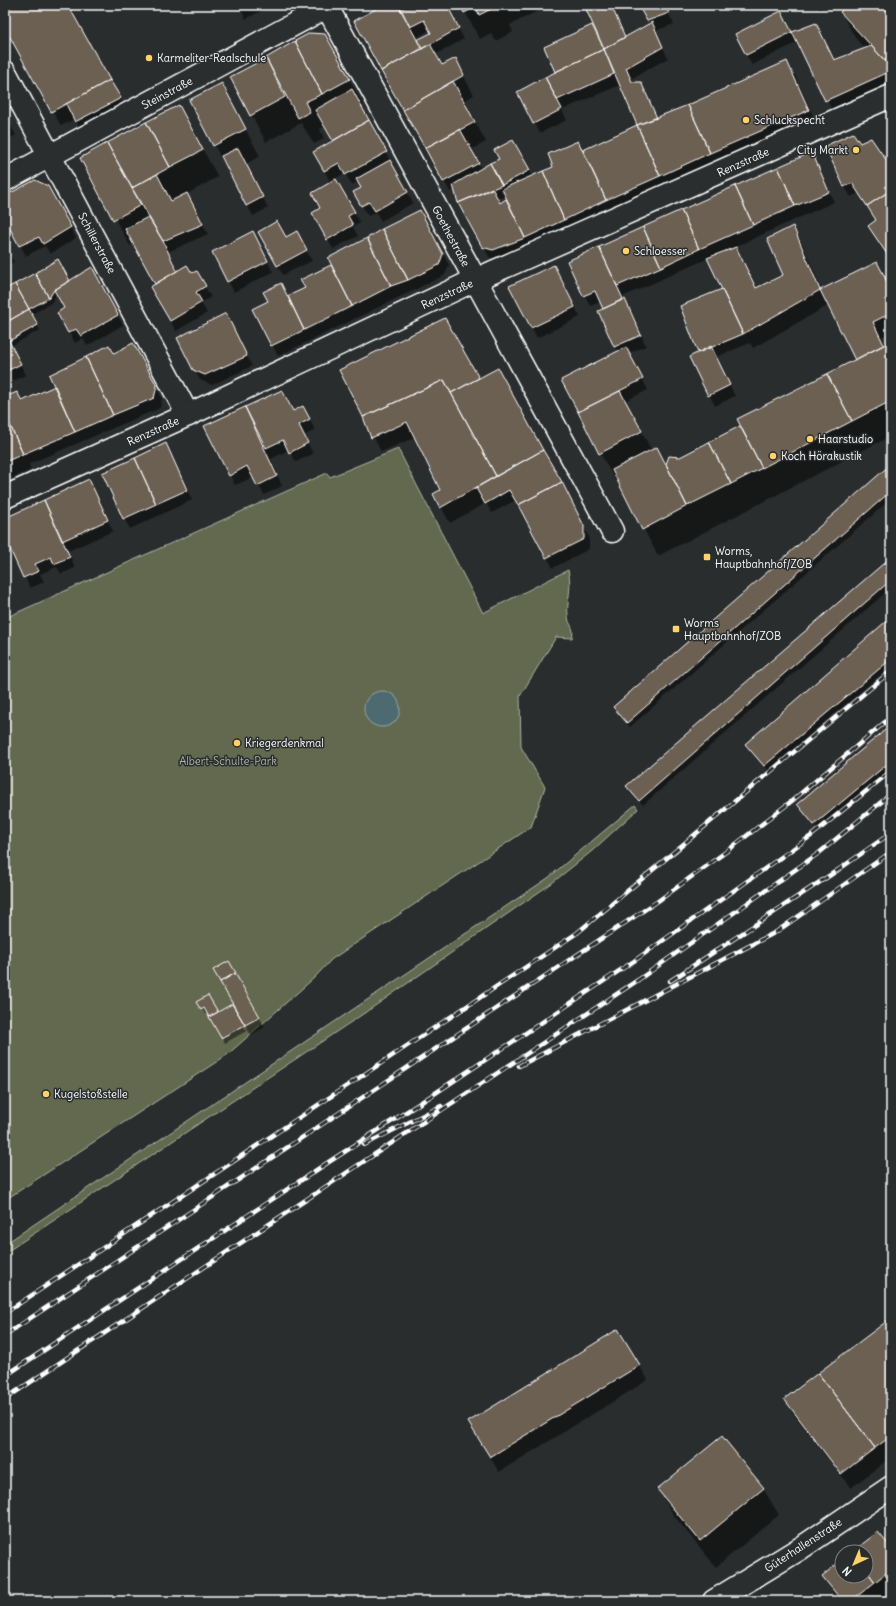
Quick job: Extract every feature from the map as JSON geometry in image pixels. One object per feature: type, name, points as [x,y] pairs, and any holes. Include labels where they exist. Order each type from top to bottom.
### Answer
[{"type":"street","name":"Steinstraße","points":[[5,180],[327,6]]},
{"type":"street","name":"Goethestraße","points":[[327,6],[612,531]]},
{"type":"street","name":"Schillerstraße","points":[[5,72],[188,415]]},
{"type":"street","name":"Renzstraße","points":[[5,497],[188,415],[475,280],[891,96]]},
{"type":"street","name":"Güterhallenstraße","points":[[714,1601],[801,1548],[891,1487]]},
{"type":"green space","name":"Albert-Schulte-Park","points":[[398,449],[483,613],[568,570],[570,589],[568,611],[569,620],[573,631],[572,638],[556,637],[520,696],[521,747],[545,787],[531,827],[332,959],[314,978],[227,1055],[5,1200],[5,618],[327,473],[330,477]]},
{"type":"green space","points":[[635,805],[638,809],[592,851],[552,883],[369,1010],[5,1253],[5,1244],[548,878]]},
{"type":"water","points":[[385,691],[395,696],[399,702],[399,716],[395,722],[389,726],[379,727],[369,722],[365,716],[364,706],[369,696],[375,692]]},
{"type":"building","points":[[5,5],[45,5],[46,7],[50,5],[68,5],[110,80],[51,112],[5,28]]},
{"type":"building","points":[[383,5],[398,5],[422,49],[381,71],[354,21]]},
{"type":"building","points":[[409,5],[447,5],[459,28],[422,49],[417,40],[431,33],[424,20],[410,27],[401,9]]},
{"type":"building","points":[[460,5],[499,5],[479,15],[476,7],[464,13]]},
{"type":"building","points":[[584,5],[611,5],[625,37],[604,49]]},
{"type":"building","points":[[638,5],[665,5],[669,13],[647,21]]},
{"type":"building","points":[[847,5],[891,5],[891,67],[840,12]]},
{"type":"building","points":[[781,11],[792,32],[746,55],[735,34]]},
{"type":"building","points":[[652,22],[663,47],[626,68],[632,82],[641,82],[657,118],[637,125],[604,49]]},
{"type":"building","points":[[816,23],[834,60],[871,46],[891,67],[891,71],[825,101],[792,32]]},
{"type":"building","points":[[592,25],[604,49],[555,72],[544,47]]},
{"type":"building","points":[[310,33],[325,34],[350,79],[322,94],[295,41]]},
{"type":"building","points":[[295,41],[322,94],[305,102],[310,112],[298,118],[266,58]]},
{"type":"building","points":[[430,44],[442,65],[456,58],[464,75],[403,110],[381,71]]},
{"type":"building","points":[[604,49],[614,74],[557,100],[545,77]]},
{"type":"building","points":[[266,58],[285,97],[250,116],[230,77]]},
{"type":"building","points":[[787,61],[809,110],[710,153],[688,105]]},
{"type":"building","points":[[545,77],[562,109],[533,124],[517,92]]},
{"type":"building","points":[[110,80],[121,98],[75,122],[66,104]]},
{"type":"building","points":[[453,81],[475,122],[425,148],[403,110]]},
{"type":"building","points":[[222,83],[246,129],[213,146],[189,100]]},
{"type":"building","points":[[352,89],[369,120],[333,141],[315,110]]},
{"type":"building","points":[[179,105],[203,150],[170,167],[146,122]]},
{"type":"building","points":[[688,105],[710,153],[660,176],[637,125]]},
{"type":"building","points":[[369,120],[387,152],[345,175],[339,163],[324,171],[313,152]]},
{"type":"building","points":[[146,122],[170,167],[132,188],[107,143]]},
{"type":"building","points":[[637,125],[660,176],[606,200],[583,150]]},
{"type":"building","points":[[460,129],[479,163],[443,182],[425,148]]},
{"type":"building","points":[[853,133],[860,143],[871,138],[891,167],[891,190],[867,206],[852,183],[844,187],[825,146]]},
{"type":"building","points":[[513,140],[530,170],[502,185],[490,163],[499,159],[494,150]]},
{"type":"building","points":[[578,141],[606,200],[564,220],[543,171],[553,167],[548,154]]},
{"type":"building","points":[[107,143],[141,205],[113,220],[80,158]]},
{"type":"building","points":[[238,148],[263,197],[246,206],[221,156]]},
{"type":"building","points":[[812,152],[829,192],[795,206],[778,167]]},
{"type":"building","points":[[390,160],[408,192],[375,211],[369,202],[361,206],[353,192],[361,188],[356,179]]},
{"type":"building","points":[[490,163],[502,185],[458,203],[453,185]]},
{"type":"building","points":[[778,167],[795,206],[753,225],[735,186]]},
{"type":"building","points":[[543,171],[564,220],[525,238],[502,189]]},
{"type":"building","points":[[157,174],[171,201],[187,193],[203,224],[163,241],[132,188]]},
{"type":"building","points":[[336,179],[355,212],[348,216],[353,225],[327,240],[312,213],[320,208],[312,193]]},
{"type":"building","points":[[35,180],[48,186],[71,227],[43,244],[39,237],[19,246],[5,219],[5,196]]},
{"type":"building","points":[[735,186],[753,225],[699,249],[681,210]]},
{"type":"building","points":[[492,188],[500,203],[506,199],[525,238],[493,250],[482,247],[458,203]]},
{"type":"building","points":[[891,190],[891,260],[868,226],[876,220],[867,206]]},
{"type":"building","points":[[420,210],[443,254],[439,265],[408,280],[382,229]]},
{"type":"building","points":[[681,210],[699,249],[661,267],[643,227]]},
{"type":"building","points":[[148,217],[163,241],[177,271],[155,284],[125,229]]},
{"type":"building","points":[[277,221],[286,237],[297,231],[307,250],[277,266],[258,232]]},
{"type":"building","points":[[793,226],[820,290],[743,334],[707,258],[736,247],[756,288],[783,275],[767,239]]},
{"type":"building","points":[[643,227],[661,267],[617,286],[599,247]]},
{"type":"building","points":[[382,229],[408,280],[391,286],[367,238]]},
{"type":"building","points":[[253,231],[268,261],[227,282],[212,252]]},
{"type":"building","points":[[367,238],[391,286],[352,306],[328,258]]},
{"type":"building","points":[[599,247],[623,299],[603,309],[595,291],[583,296],[567,261]]},
{"type":"building","points":[[58,259],[70,281],[54,290],[49,298],[35,273]]},
{"type":"building","points":[[877,262],[891,289],[891,313],[873,322],[884,345],[855,360],[820,290]]},
{"type":"building","points":[[187,265],[192,273],[197,271],[206,286],[196,292],[202,302],[170,321],[150,287]]},
{"type":"building","points":[[331,265],[352,306],[304,330],[288,296],[305,288],[300,280]]},
{"type":"building","points":[[554,265],[575,307],[531,328],[509,286]]},
{"type":"building","points":[[92,267],[118,315],[81,336],[76,329],[68,333],[57,313],[64,308],[54,290]]},
{"type":"building","points":[[35,273],[49,298],[29,309],[15,284]]},
{"type":"building","points":[[891,274],[891,289],[885,278]]},
{"type":"building","points":[[281,283],[304,330],[271,346],[252,309],[268,301],[263,292]]},
{"type":"building","points":[[15,284],[29,309],[5,323],[5,289]]},
{"type":"building","points":[[722,289],[743,334],[698,353],[680,306]]},
{"type":"building","points":[[625,299],[641,335],[614,347],[598,311]]},
{"type":"building","points":[[29,309],[38,325],[9,341],[5,333],[5,323]]},
{"type":"building","points":[[226,313],[247,356],[205,375],[193,370],[177,338]]},
{"type":"building","points":[[445,318],[479,378],[451,393],[444,380],[363,417],[339,370]]},
{"type":"building","points":[[9,341],[21,364],[5,372],[5,343]]},
{"type":"building","points":[[891,341],[891,401],[852,421],[827,374]]},
{"type":"building","points":[[133,343],[157,386],[154,398],[113,415],[86,357],[109,345],[114,353]]},
{"type":"building","points":[[711,346],[730,385],[708,396],[689,357]]},
{"type":"building","points":[[626,347],[643,379],[578,412],[561,380]]},
{"type":"building","points":[[86,357],[113,415],[75,432],[49,375]]},
{"type":"building","points":[[498,368],[543,450],[496,476],[451,393]]},
{"type":"building","points":[[827,374],[852,421],[762,468],[737,419]]},
{"type":"building","points":[[444,380],[496,476],[440,508],[433,494],[440,490],[407,422],[371,438],[363,417]]},
{"type":"building","points":[[55,386],[75,432],[23,454],[5,414],[5,397],[17,392],[22,401]]},
{"type":"building","points":[[282,390],[293,411],[303,406],[310,419],[299,425],[308,443],[289,453],[283,440],[266,448],[245,407]]},
{"type":"building","points":[[620,391],[642,431],[599,454],[578,412]]},
{"type":"building","points":[[245,407],[277,476],[257,486],[247,466],[229,476],[204,426]]},
{"type":"building","points":[[5,414],[23,454],[5,462]]},
{"type":"building","points":[[740,426],[762,468],[731,484],[709,442]]},
{"type":"building","points":[[709,442],[731,484],[687,506],[666,464],[669,456],[680,457]]},
{"type":"building","points":[[166,443],[187,490],[156,504],[135,458]]},
{"type":"building","points":[[657,447],[687,506],[642,530],[612,470]]},
{"type":"building","points":[[543,450],[562,482],[518,505],[509,490],[485,504],[476,488]]},
{"type":"building","points":[[135,458],[156,504],[123,519],[102,473]]},
{"type":"building","points":[[891,464],[891,491],[627,723],[613,707]]},
{"type":"building","points":[[89,479],[108,520],[62,541],[44,500]]},
{"type":"building","points":[[562,482],[584,526],[584,539],[546,558],[518,505]]},
{"type":"building","points":[[44,500],[70,557],[54,564],[51,557],[35,564],[39,571],[23,578],[5,538],[5,518]]},
{"type":"building","points":[[891,557],[891,580],[639,801],[626,786]]},
{"type":"building","points":[[891,617],[891,659],[764,766],[745,744]]},
{"type":"building","points":[[891,725],[891,761],[814,825],[797,804]]},
{"type":"building","points":[[229,961],[236,973],[220,982],[213,970]]},
{"type":"building","points":[[235,973],[260,1017],[245,1025],[220,982]]},
{"type":"building","points":[[208,995],[218,1012],[209,1017],[204,1008],[201,1010],[196,1002]]},
{"type":"building","points":[[232,1004],[245,1025],[221,1038],[209,1017]]},
{"type":"building","points":[[891,1318],[891,1436],[875,1448],[818,1373]]},
{"type":"building","points":[[618,1329],[640,1365],[490,1457],[468,1422]]},
{"type":"building","points":[[818,1373],[875,1448],[841,1474],[784,1399]]},
{"type":"building","points":[[722,1436],[764,1488],[700,1541],[657,1489]]},
{"type":"building","points":[[878,1532],[891,1548],[891,1569],[875,1582],[874,1544],[862,1544]]},
{"type":"building","points":[[834,1566],[834,1584],[872,1584],[851,1601],[842,1601],[822,1576]]},
{"type":"railway","points":[[5,1313],[577,933],[891,671]]},
{"type":"railway","points":[[5,1335],[658,901],[727,851],[793,800],[891,717]]},
{"type":"railway","points":[[5,1376],[634,961],[811,836],[891,771]]},
{"type":"railway","points":[[5,1399],[638,980],[819,853],[891,794]]},
{"type":"railway","points":[[670,981],[838,870],[891,833]]},
{"type":"railway","points":[[519,1066],[776,932],[891,852]]},
{"type":"railway","points":[[364,1145],[441,1106]]},
{"type":"place","name":"Karmeliter-Realschule","points":[[149,58]]},
{"type":"place","name":"Schluckspecht","points":[[746,120]]},
{"type":"place","name":"City Markt","points":[[856,150]]},
{"type":"place","name":"Schloesser","points":[[626,251]]},
{"type":"place","name":"Haarstudio","points":[[810,439]]},
{"type":"place","name":"Koch Hörakustik","points":[[773,456]]},
{"type":"place","name":"Worms, Hauptbahnhof/ZOB","points":[[707,557]]},
{"type":"place","name":"Worms Hauptbahnhof/ZOB","points":[[676,629]]},
{"type":"place","name":"Kriegerdenkmal","points":[[237,743]]},
{"type":"place","name":"Kugelstoßstelle","points":[[46,1094]]}]
